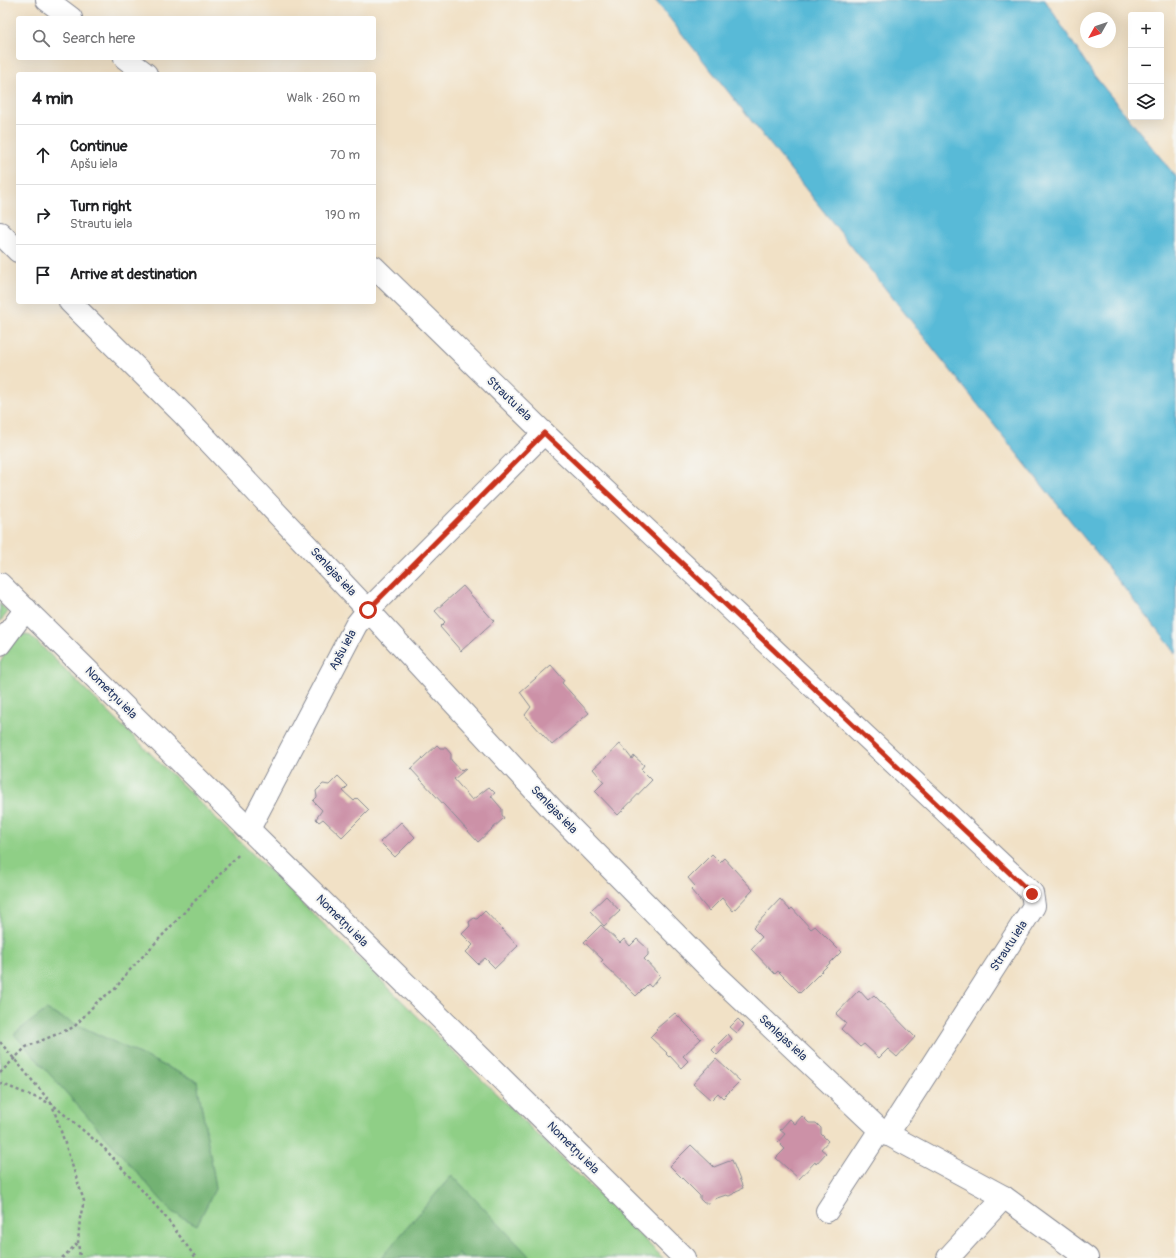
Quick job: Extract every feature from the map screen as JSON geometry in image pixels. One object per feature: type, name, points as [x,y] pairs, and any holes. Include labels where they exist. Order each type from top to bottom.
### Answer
[{"type":"street","points":[[47,0],[68,16]]},
{"type":"street","points":[[128,60],[143,72]]},
{"type":"street","points":[[0,233],[16,249]]},
{"type":"street","name":"Strautu iela","points":[[376,269],[544,433],[1032,894],[1034,906],[883,1132],[827,1211]]},
{"type":"street","name":"Senlejas iela","points":[[72,304],[184,415],[368,610],[552,809],[716,975],[883,1132],[1004,1197],[1087,1258]]},
{"type":"street","name":"Apšu iela","points":[[253,832],[356,625],[368,610],[544,433]]},
{"type":"street","name":"Nometņu iela","points":[[0,584],[684,1258]]},
{"type":"street","points":[[0,644],[26,609]]},
{"type":"street","points":[[948,1258],[1004,1197]]},
{"type":"path","points":[[0,1073],[26,1047],[74,1027],[98,1001],[115,989],[128,972],[253,832]]},
{"type":"path","points":[[0,1042],[52,1104],[104,1148],[164,1215],[196,1258]]},
{"type":"path","points":[[0,1083],[52,1104],[84,1201],[80,1218],[78,1242],[80,1258]]},
{"type":"path","points":[[62,1258],[78,1242]]},
{"type":"green space","points":[[0,604],[8,612],[0,622]]},
{"type":"green space","points":[[22,634],[31,636],[663,1258],[0,1258],[0,662],[13,642]]},
{"type":"green space","points":[[46,1010],[197,1081],[216,1187],[197,1225],[172,1212],[14,1034]]},
{"type":"green space","points":[[452,1175],[531,1258],[463,1258],[458,1254],[453,1258],[381,1258]]},
{"type":"water","points":[[655,0],[1045,0],[1093,74],[1128,117],[1128,120],[1130,120],[1176,177],[1176,653]]},
{"type":"building","points":[[463,586],[494,621],[461,651],[440,627],[445,622],[435,611]]},
{"type":"building","points":[[551,665],[564,680],[562,683],[589,713],[552,745],[525,715],[531,707],[520,692]]},
{"type":"building","points":[[620,744],[632,759],[634,756],[644,765],[641,769],[652,780],[618,815],[595,791],[604,782],[593,769]]},
{"type":"building","points":[[437,745],[440,748],[446,748],[451,754],[451,760],[461,771],[464,768],[466,769],[454,779],[472,800],[489,787],[495,793],[491,796],[502,809],[502,815],[504,818],[478,842],[411,769]]},
{"type":"building","points":[[338,776],[348,786],[343,791],[354,801],[357,798],[369,810],[342,837],[323,819],[319,822],[316,819],[322,810],[313,801],[317,797],[316,791],[323,784],[329,785]]},
{"type":"building","points":[[401,822],[415,837],[395,857],[380,842]]},
{"type":"building","points":[[712,854],[720,862],[724,858],[753,890],[733,911],[722,898],[709,911],[691,890],[695,886],[688,878]]},
{"type":"building","points":[[606,896],[620,911],[604,926],[590,911]]},
{"type":"building","points":[[780,899],[790,910],[792,908],[811,929],[815,926],[841,952],[800,993],[778,971],[775,974],[751,949],[762,937],[753,928]]},
{"type":"building","points":[[485,911],[518,946],[495,968],[485,958],[478,964],[466,952],[473,945],[462,934],[470,926],[469,922],[474,918],[477,919]]},
{"type":"building","points":[[601,925],[620,943],[624,939],[630,946],[637,939],[648,949],[648,955],[644,959],[660,976],[651,987],[648,984],[636,996],[601,962],[603,960],[584,942]]},
{"type":"building","points":[[859,990],[868,1000],[874,995],[915,1037],[897,1057],[888,1049],[879,1058],[864,1044],[860,1047],[841,1029],[846,1023],[836,1014]]},
{"type":"building","points":[[675,1013],[701,1039],[683,1056],[688,1061],[681,1068],[650,1037],[657,1030],[656,1029]]},
{"type":"building","points":[[738,1019],[744,1025],[737,1033],[730,1027]]},
{"type":"building","points":[[728,1034],[732,1039],[717,1055],[712,1050]]},
{"type":"building","points":[[716,1059],[740,1081],[723,1098],[718,1093],[711,1100],[693,1084]]},
{"type":"building","points":[[802,1116],[809,1123],[816,1123],[821,1128],[821,1134],[828,1141],[821,1149],[826,1153],[799,1179],[776,1158],[785,1149],[778,1142],[785,1134],[780,1130],[790,1119],[795,1124]]},
{"type":"building","points":[[691,1145],[714,1167],[732,1160],[743,1188],[729,1196],[726,1195],[714,1199],[710,1203],[704,1203],[700,1199],[700,1196],[670,1166]]},
{"type":"route","points":[[368,610],[544,433],[1032,894]]}]
